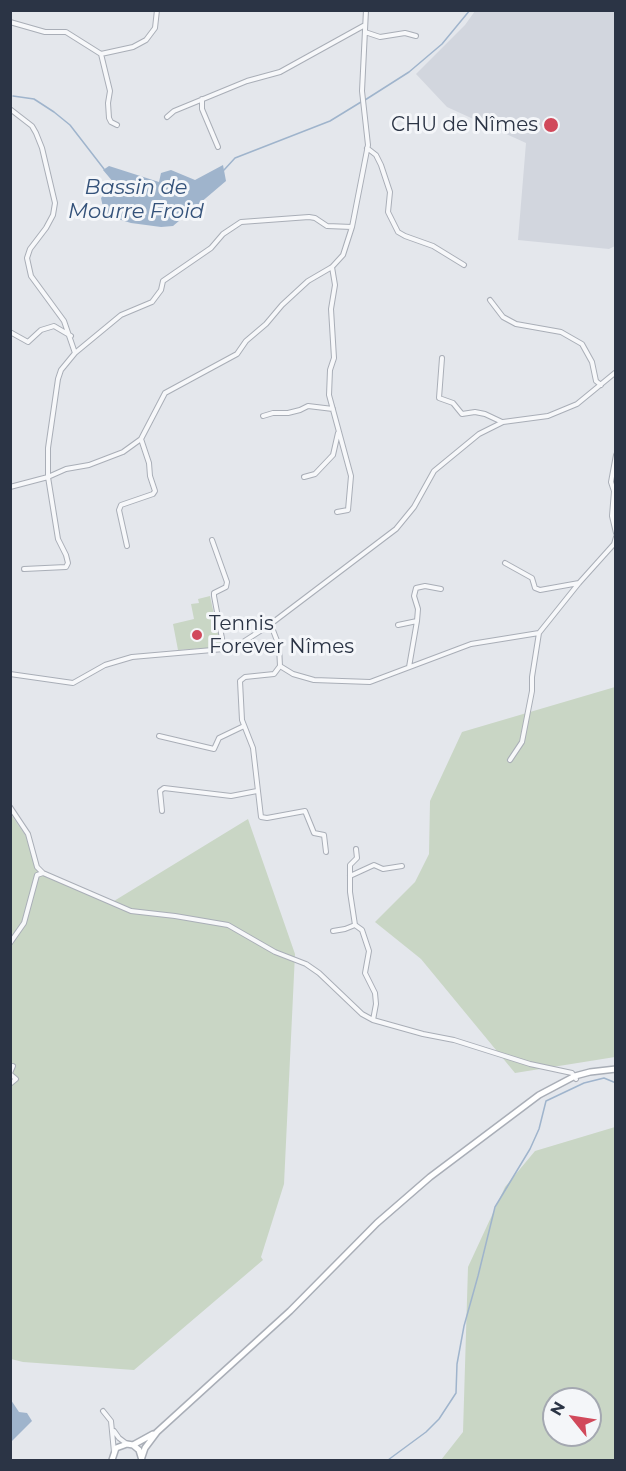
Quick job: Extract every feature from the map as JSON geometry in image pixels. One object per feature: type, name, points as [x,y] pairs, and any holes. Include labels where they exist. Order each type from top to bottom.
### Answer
[{"type":"main road","points":[[142,1459],[145,1448],[157,1432],[290,1311],[402,1200],[523,1105],[573,1079],[598,1071],[615,1069]]},
{"type":"main road","points":[[112,1460],[119,1446],[130,1444],[157,1432]]},
{"type":"main road","points":[[130,1444],[139,1450],[142,1459]]},
{"type":"street","points":[[101,54],[133,47],[146,40],[155,28],[157,10]]},
{"type":"street","points":[[10,487],[48,477],[66,469],[89,465],[123,452],[141,439],[165,393],[237,354],[246,341],[266,324],[282,305],[308,281],[332,267],[343,255],[352,227],[368,148],[362,101],[366,10]]},
{"type":"street","points":[[10,22],[45,32],[66,32],[101,54],[110,91],[109,117],[111,122],[117,125]]},
{"type":"street","points":[[167,117],[174,111],[247,81],[280,72],[365,25]]},
{"type":"street","points":[[365,32],[380,37],[405,33],[416,36]]},
{"type":"street","points":[[202,99],[202,109],[218,147]]},
{"type":"street","points":[[10,109],[32,126],[36,133],[42,148],[55,203],[46,228],[27,258],[31,276],[64,321],[75,353]]},
{"type":"street","points":[[368,148],[376,155],[384,174],[390,192],[388,212],[398,232],[405,237],[433,246],[464,265]]},
{"type":"street","points":[[24,569],[66,567],[68,563],[58,539],[48,477],[48,448],[55,389],[61,370],[75,353],[121,315],[152,302],[161,290],[164,281],[211,248],[223,234],[241,222],[309,217],[327,226],[352,227]]},
{"type":"street","points":[[332,267],[335,285],[331,309],[334,358],[330,370],[329,395],[351,476],[348,510],[337,512]]},
{"type":"street","points":[[490,300],[507,320],[516,324],[561,332],[582,344],[592,362],[596,381],[601,385]]},
{"type":"street","points":[[10,332],[27,342],[41,330],[54,326],[71,336]]},
{"type":"street","points":[[442,358],[439,398],[453,403],[462,414],[475,412],[486,414],[502,422]]},
{"type":"street","points":[[10,674],[73,683],[105,665],[132,657],[224,649],[240,644],[396,529],[414,507],[434,471],[479,434],[502,422],[548,416],[577,404],[615,372]]},
{"type":"street","points":[[263,416],[288,413],[308,406],[333,409]]},
{"type":"street","points":[[304,477],[315,474],[333,455],[338,431]]},
{"type":"street","points":[[127,546],[119,510],[121,505],[153,494],[155,491],[141,439]]},
{"type":"street","points":[[510,760],[522,742],[532,691],[531,677],[539,633],[614,544],[612,516],[615,492],[611,482],[615,455]]},
{"type":"street","points":[[212,540],[227,582],[226,586],[214,593],[224,649]]},
{"type":"street","points":[[505,563],[532,578],[535,588],[540,590],[579,583]]},
{"type":"street","points":[[409,668],[417,621],[416,588],[425,586],[441,589]]},
{"type":"street","points":[[398,625],[417,621]]},
{"type":"street","points":[[270,624],[279,646],[280,666],[274,674],[241,678],[240,707],[244,726],[253,748],[261,817],[267,818],[305,811],[314,833],[324,835],[326,852]]},
{"type":"street","points":[[280,666],[293,674],[315,680],[370,682],[471,644],[539,633]]},
{"type":"street","points":[[159,736],[214,749],[219,738],[244,726]]},
{"type":"street","points":[[162,811],[160,791],[164,788],[231,796],[257,791]]},
{"type":"street","points":[[10,807],[28,834],[37,867],[43,873],[131,911],[228,925],[275,952],[306,964],[319,973],[362,1014],[373,1020],[454,1040],[530,1064],[572,1073],[573,1079]]},
{"type":"street","points":[[356,849],[357,858],[350,863],[350,892],[355,925],[365,935],[369,951],[365,973],[375,993],[376,1004],[373,1020]]},
{"type":"street","points":[[350,876],[374,865],[383,868],[402,866]]},
{"type":"street","points":[[10,943],[24,923],[37,874],[43,873]]},
{"type":"street","points":[[333,931],[345,930],[355,925]]},
{"type":"street","points":[[10,1084],[16,1079],[10,1073],[13,1066]]},
{"type":"street","points":[[103,1412],[111,1421],[114,1452]]},
{"type":"street","points":[[113,1431],[119,1438],[130,1444]]},
{"type":"shaded area","name":"CHU de Nîmes","points":[[475,11],[615,11],[615,246],[609,249],[518,240],[526,143],[447,107],[416,74],[465,25]]},
{"type":"green space","name":"Tennis Forever Nîmes","points":[[210,596],[221,647],[178,650],[173,624],[194,619],[191,604],[199,603],[198,599]]},
{"type":"green space","points":[[615,687],[615,1057],[515,1073],[421,959],[375,922],[415,882],[429,854],[430,801],[462,732]]},
{"type":"green space","points":[[10,813],[28,839],[36,867],[48,878],[114,901],[248,819],[295,954],[284,1184],[261,1257],[263,1260],[134,1370],[23,1362],[11,1359]]},
{"type":"green space","points":[[615,1127],[615,1460],[441,1460],[463,1432],[468,1267],[505,1187],[535,1151]]},
{"type":"water","name":"Bassin de Mourre Froid","points":[[223,165],[226,181],[173,226],[161,227],[131,223],[108,216],[104,212],[101,198],[114,183],[103,170],[109,166],[159,182],[161,173],[171,170],[195,180]]},
{"type":"water","points":[[11,1400],[19,1412],[27,1413],[32,1421],[11,1442]]},
{"type":"waterway","points":[[365,100],[409,72],[442,44],[470,10]]},
{"type":"waterway","points":[[13,96],[34,99],[54,112],[70,125],[104,169]]},
{"type":"waterway","points":[[224,170],[235,158],[330,121],[361,102]]},
{"type":"waterway","points":[[388,1460],[426,1432],[439,1419],[456,1393],[457,1364],[464,1326],[495,1207],[530,1149],[539,1129],[546,1101],[584,1083],[604,1078],[616,1083]]},
{"type":"place","name":"CHU de Nîmes","points":[[551,125]]},
{"type":"place","name":"Tennis Forever Nîmes","points":[[197,635]]}]
